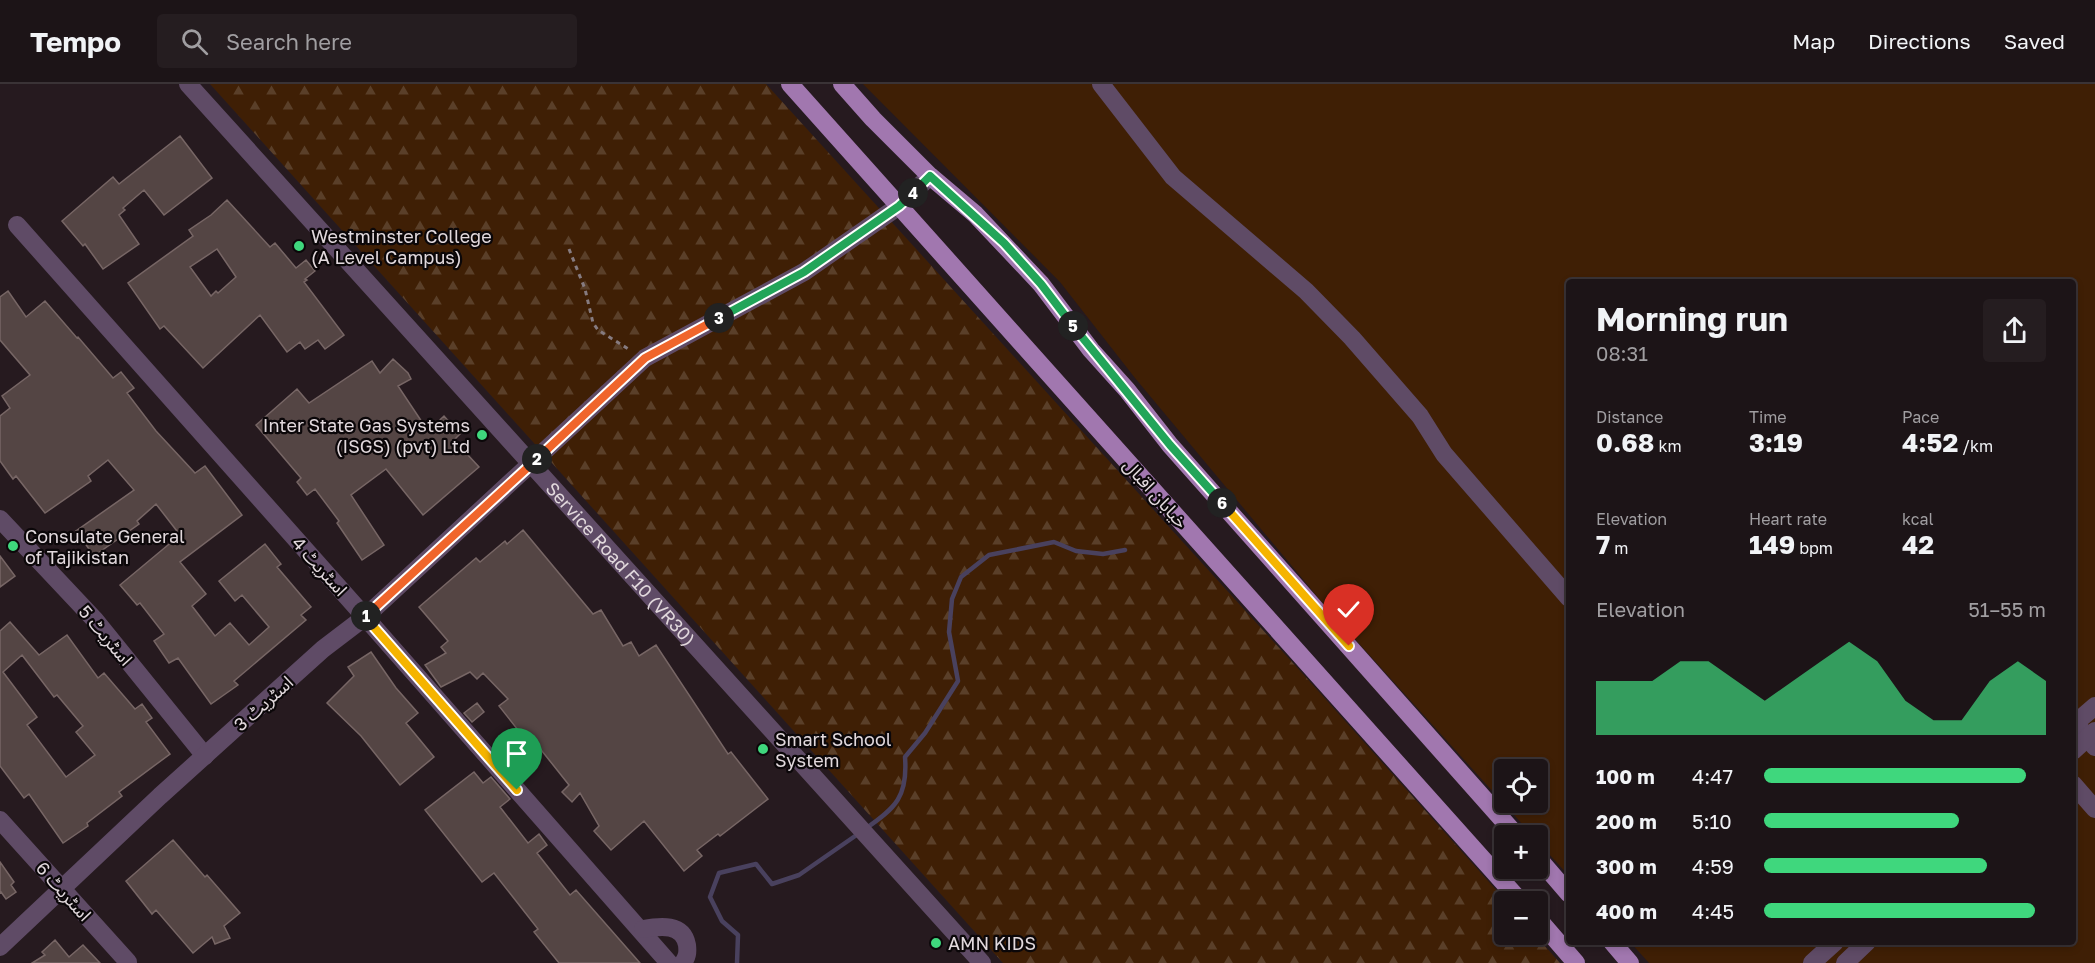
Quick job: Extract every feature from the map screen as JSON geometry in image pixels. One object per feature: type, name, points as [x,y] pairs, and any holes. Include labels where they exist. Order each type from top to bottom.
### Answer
[{"type":"main road","name":"خیابان اقبال","points":[[790,84],[1511,891]]},
{"type":"main road","points":[[842,84],[873,119],[930,176],[975,214],[1041,284],[1091,350],[1127,390],[1170,445],[1507,825]]},
{"type":"main road","points":[[1548,870],[1566,891]]},
{"type":"main road","points":[[1548,931],[1576,963]]},
{"type":"main road","points":[[1615,945],[1630,963]]},
{"type":"street","name":"Service Road F10 (VR30)","points":[[188,84],[982,963]]},
{"type":"street","points":[[1101,84],[1173,177],[1306,291],[1352,338],[1420,416],[1444,454],[1566,595]]},
{"type":"street","name":"اسٹریٹ 3","points":[[0,947],[205,756],[323,649],[365,617],[645,358],[804,272],[899,206],[930,176]]},
{"type":"street","name":"اسٹریٹ 4","points":[[17,225],[669,963]]},
{"type":"street","name":"اسٹریٹ 5","points":[[0,519],[95,620],[205,756]]},
{"type":"street","points":[[2076,721],[2095,706]]},
{"type":"street","points":[[2076,725],[2093,738],[2076,749]]},
{"type":"street","points":[[2076,787],[2095,808]]},
{"type":"street","name":"اسٹریٹ 6","points":[[0,820],[128,962]]},
{"type":"street","points":[[643,929],[660,926],[679,930],[686,938],[688,953],[683,963]]},
{"type":"street","points":[[1812,963],[1832,945]]},
{"type":"street","points":[[1845,963],[1864,945]]},
{"type":"path","points":[[569,249],[585,289],[592,323],[598,330],[645,358]]},
{"type":"green space","points":[[210,84],[766,84],[1312,684],[1497,891],[1494,891],[1494,945],[1544,945],[1560,963],[1003,963]]},
{"type":"green space","points":[[863,84],[2095,84],[2095,963],[1649,963],[1633,945],[2076,945],[2076,279],[1566,279],[1566,873],[1548,853],[1548,825],[1523,825],[1512,813],[1548,813],[1548,759],[1494,759],[1494,793],[1326,607],[1135,378],[1060,282]]},
{"type":"building","points":[[180,136],[212,178],[164,215],[144,190],[123,208],[125,210],[119,215],[139,244],[103,269],[85,244],[83,246],[62,221],[113,177],[119,184]]},
{"type":"building","points":[[227,200],[270,247],[275,243],[296,268],[306,260],[315,271],[304,282],[344,335],[325,349],[318,340],[305,349],[300,342],[287,352],[260,315],[203,368],[164,326],[160,329],[128,283],[193,236],[189,230],[211,215]],"holes":[[[217,249],[236,277],[218,293],[216,291],[211,296],[190,267]]]},
{"type":"building","points":[[8,291],[26,317],[45,301],[113,378],[121,372],[134,388],[127,393],[156,431],[195,473],[205,466],[242,515],[180,562],[206,594],[192,606],[215,636],[230,623],[249,645],[269,627],[242,595],[235,601],[219,581],[265,544],[281,564],[277,567],[311,607],[301,615],[306,620],[234,681],[238,685],[211,704],[178,658],[169,663],[154,641],[164,634],[140,603],[137,605],[120,585],[180,535],[156,504],[137,521],[139,524],[94,556],[76,531],[134,490],[108,460],[88,476],[91,481],[45,513],[16,476],[13,479],[0,461],[0,416],[10,408],[2,396],[30,375],[0,340],[0,297]]},
{"type":"building","points":[[393,359],[411,379],[398,386],[428,431],[444,416],[460,434],[454,440],[479,467],[423,515],[386,469],[351,495],[384,545],[362,560],[337,523],[339,521],[315,489],[307,495],[297,482],[301,478],[256,425],[297,389],[309,403],[372,361],[380,373]]},
{"type":"building","points":[[523,530],[593,614],[601,610],[623,646],[631,642],[639,656],[656,645],[728,754],[731,752],[768,799],[720,836],[718,834],[697,850],[702,856],[684,871],[644,821],[611,850],[594,831],[599,826],[580,793],[572,802],[562,792],[569,785],[538,746],[526,755],[511,735],[518,730],[499,706],[508,699],[483,673],[477,679],[470,672],[441,687],[425,665],[446,653],[441,647],[448,641],[419,607],[476,558],[480,562],[505,541],[507,544]]},
{"type":"building","points":[[0,556],[15,576],[0,587]]},
{"type":"building","points":[[10,622],[39,655],[67,635],[98,678],[104,673],[135,709],[142,704],[152,718],[146,722],[170,754],[119,792],[122,796],[87,823],[88,826],[63,843],[29,794],[24,798],[0,766],[0,631]],"holes":[[[22,655],[54,697],[57,695],[83,726],[76,732],[95,755],[66,777],[27,725],[37,717],[3,672]]]},
{"type":"building","points":[[371,652],[396,688],[418,713],[406,723],[434,757],[400,785],[361,736],[327,703],[354,676],[348,667]]},
{"type":"building","points":[[477,703],[484,712],[472,722],[464,713]]},
{"type":"building","points":[[474,772],[483,783],[491,777],[510,799],[500,807],[528,843],[539,834],[547,845],[537,853],[570,895],[576,890],[640,963],[559,963],[534,932],[538,929],[494,873],[482,882],[425,810]]},
{"type":"building","points":[[173,840],[240,913],[224,926],[230,938],[215,944],[212,937],[193,953],[156,910],[152,914],[126,881]]},
{"type":"building","points":[[0,862],[14,882],[11,885],[16,892],[6,899],[0,893]]},
{"type":"building","points":[[55,940],[69,957],[83,945],[100,963],[32,963],[45,955],[42,952]]},
{"type":"waterway","points":[[865,829],[885,814],[898,800],[904,782],[905,757],[925,733],[958,681],[949,632],[952,599],[961,577],[989,555],[1054,542],[1076,551],[1103,554],[1125,550]]},
{"type":"waterway","points":[[737,963],[738,935],[722,921],[710,897],[719,873],[756,864],[772,884],[799,875],[858,834]]},
{"type":"place","name":"Westminster College (A Level Campus)","points":[[299,246]]},
{"type":"place","name":"Inter State Gas Systems (ISGS) (pvt) Ltd","points":[[482,435]]},
{"type":"place","name":"Consulate General of Tajikistan","points":[[13,546]]},
{"type":"place","name":"Smart School System","points":[[763,749]]},
{"type":"place","name":"AMN KIDS","points":[[936,943]]},
{"type":"route","points":[[517,790],[365,617],[645,358],[804,272],[899,206],[930,176],[975,214],[1041,284],[1091,350],[1127,390],[1170,445],[1349,646]]}]
